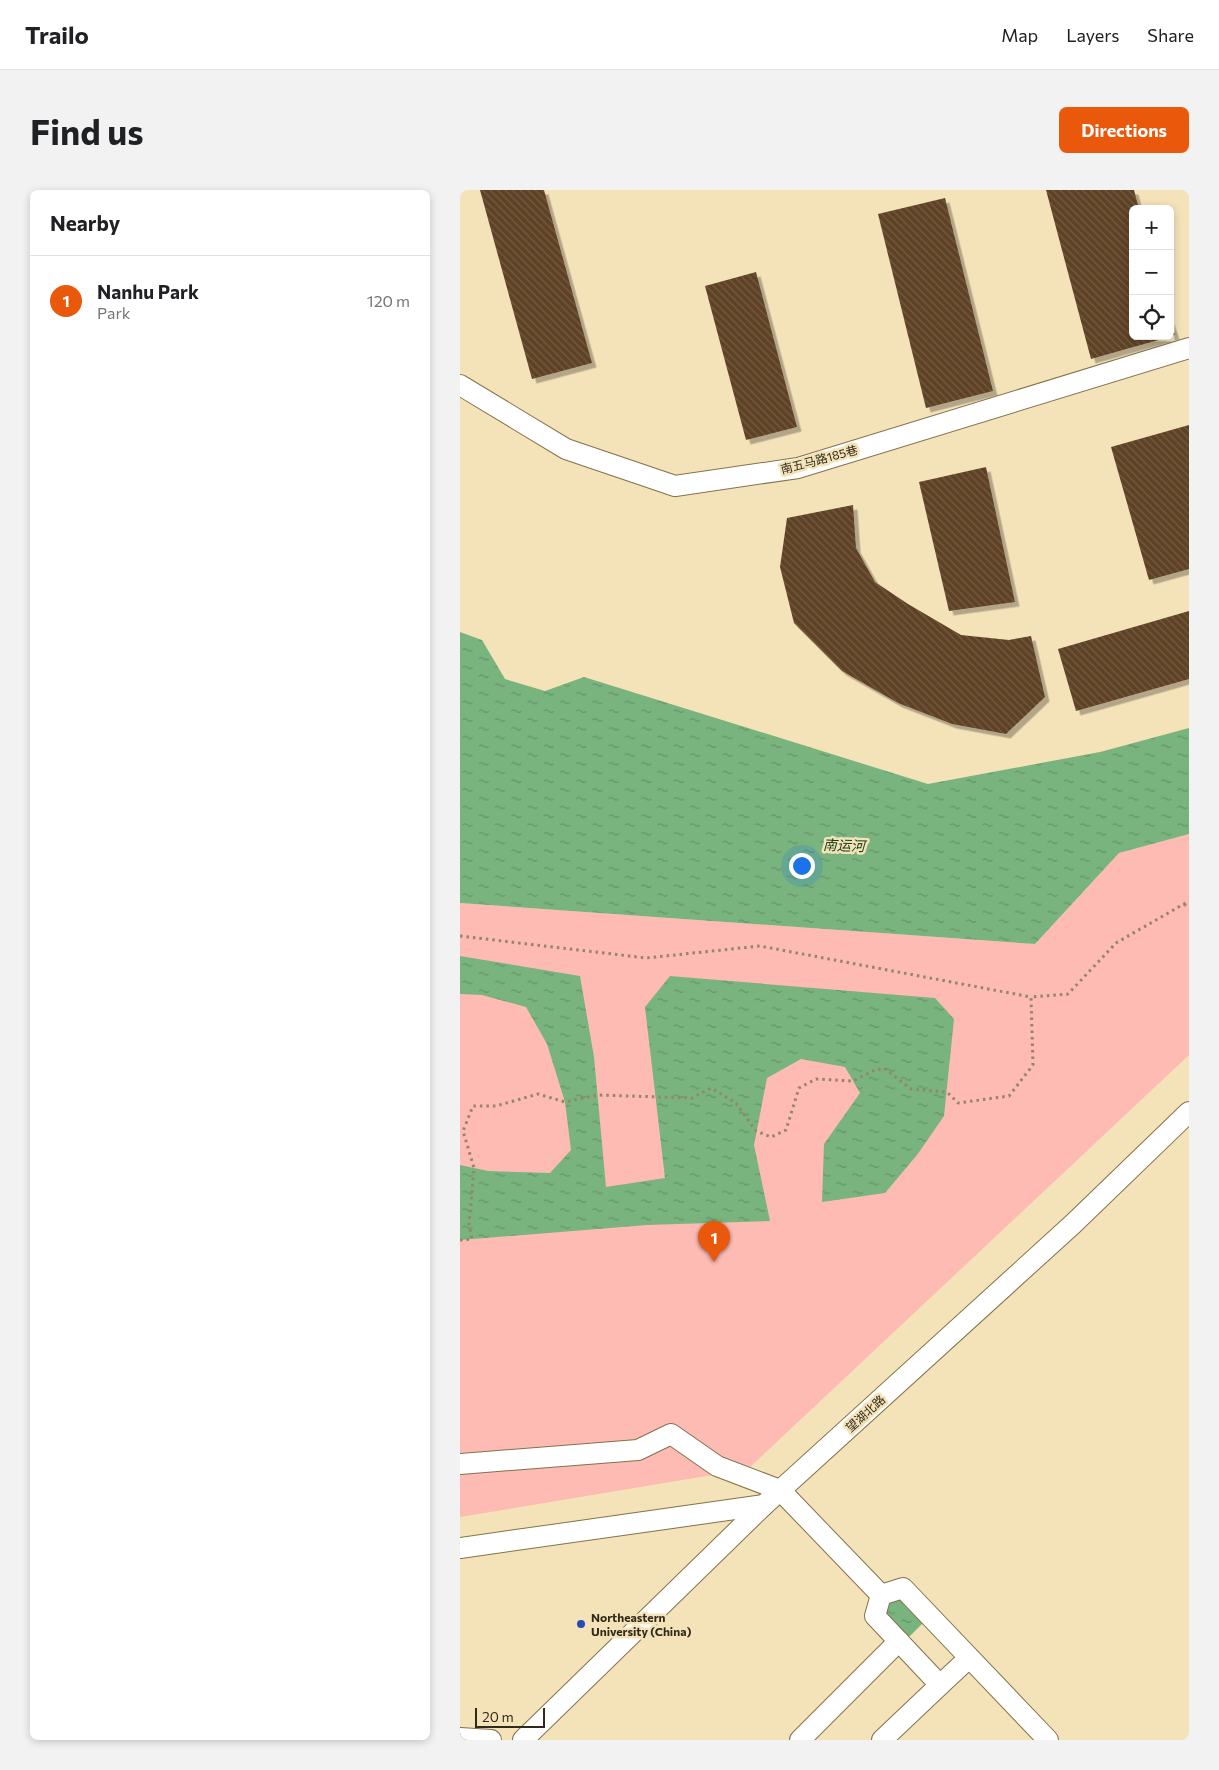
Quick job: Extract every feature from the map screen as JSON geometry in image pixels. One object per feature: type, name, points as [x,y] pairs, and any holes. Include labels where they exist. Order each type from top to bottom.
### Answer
[{"type":"street","name":"南五马路185巷","points":[[460,385],[566,449],[675,486],[798,468],[1189,348]]},
{"type":"street","name":"望湖北路","points":[[523,1740],[764,1505],[1073,1224],[1189,1112]]},
{"type":"street","points":[[460,1464],[638,1450],[671,1434],[717,1466],[780,1490],[881,1595]]},
{"type":"street","points":[[460,1548],[764,1505]]},
{"type":"street","points":[[881,1595],[903,1588],[1048,1740]]},
{"type":"street","points":[[881,1595],[874,1616],[940,1685]]},
{"type":"street","points":[[800,1740],[899,1641]]},
{"type":"street","points":[[882,1740],[969,1658]]},
{"type":"street","points":[[460,1738],[491,1740]]},
{"type":"path","points":[[460,936],[646,958],[760,946],[1031,997],[1068,994],[1116,943],[1189,901]]},
{"type":"path","points":[[1184,904],[1189,908]]},
{"type":"path","points":[[460,1240],[472,1239],[469,1225],[474,1168],[463,1130],[473,1106],[496,1106],[538,1094],[565,1102],[598,1095],[692,1098],[711,1088],[736,1103],[756,1131],[770,1137],[786,1130],[800,1088],[816,1079],[853,1081],[884,1068],[911,1089],[947,1092],[958,1103],[1009,1096],[1033,1065],[1031,997]]},
{"type":"shaded area","points":[[1189,834],[1189,1055],[748,1469],[460,1517],[460,903],[1035,944],[1119,853]]},
{"type":"water","name":"南运河","points":[[460,632],[482,640],[505,679],[545,691],[584,677],[928,784],[1100,752],[1189,728],[1189,834],[1119,853],[1035,944],[460,903]]},
{"type":"water","points":[[460,956],[580,976],[594,1057],[606,1187],[665,1178],[645,1007],[670,976],[935,998],[954,1019],[944,1116],[917,1155],[885,1193],[822,1202],[824,1144],[860,1093],[845,1067],[801,1059],[767,1078],[754,1145],[770,1221],[647,1225],[460,1240],[460,1165],[488,1171],[550,1173],[571,1150],[565,1102],[547,1044],[526,1007],[482,995],[460,994]]},
{"type":"water","points":[[897,1596],[924,1622],[910,1636],[902,1635],[884,1617],[885,1608]]},
{"type":"building","points":[[480,190],[544,190],[592,363],[532,379]]},
{"type":"building","points":[[1046,190],[1134,190],[1138,205],[1129,205],[1129,340],[1158,340],[1091,359]]},
{"type":"building","points":[[945,198],[993,391],[926,408],[878,214]]},
{"type":"building","points":[[756,272],[797,427],[746,440],[705,286]]},
{"type":"building","points":[[1189,425],[1189,569],[1149,580],[1111,447]]},
{"type":"building","points":[[986,467],[1015,602],[949,611],[919,482]]},
{"type":"building","points":[[853,505],[856,548],[875,582],[961,635],[1009,640],[1031,636],[1045,697],[1006,734],[952,724],[898,703],[842,671],[794,623],[780,567],[787,518]]},
{"type":"building","points":[[1189,611],[1189,679],[1076,711],[1058,649]]},
{"type":"place","name":"Nanhu Park","points":[[714,1262]]},
{"type":"place","name":"Northeastern University (China)","points":[[581,1624]]}]
